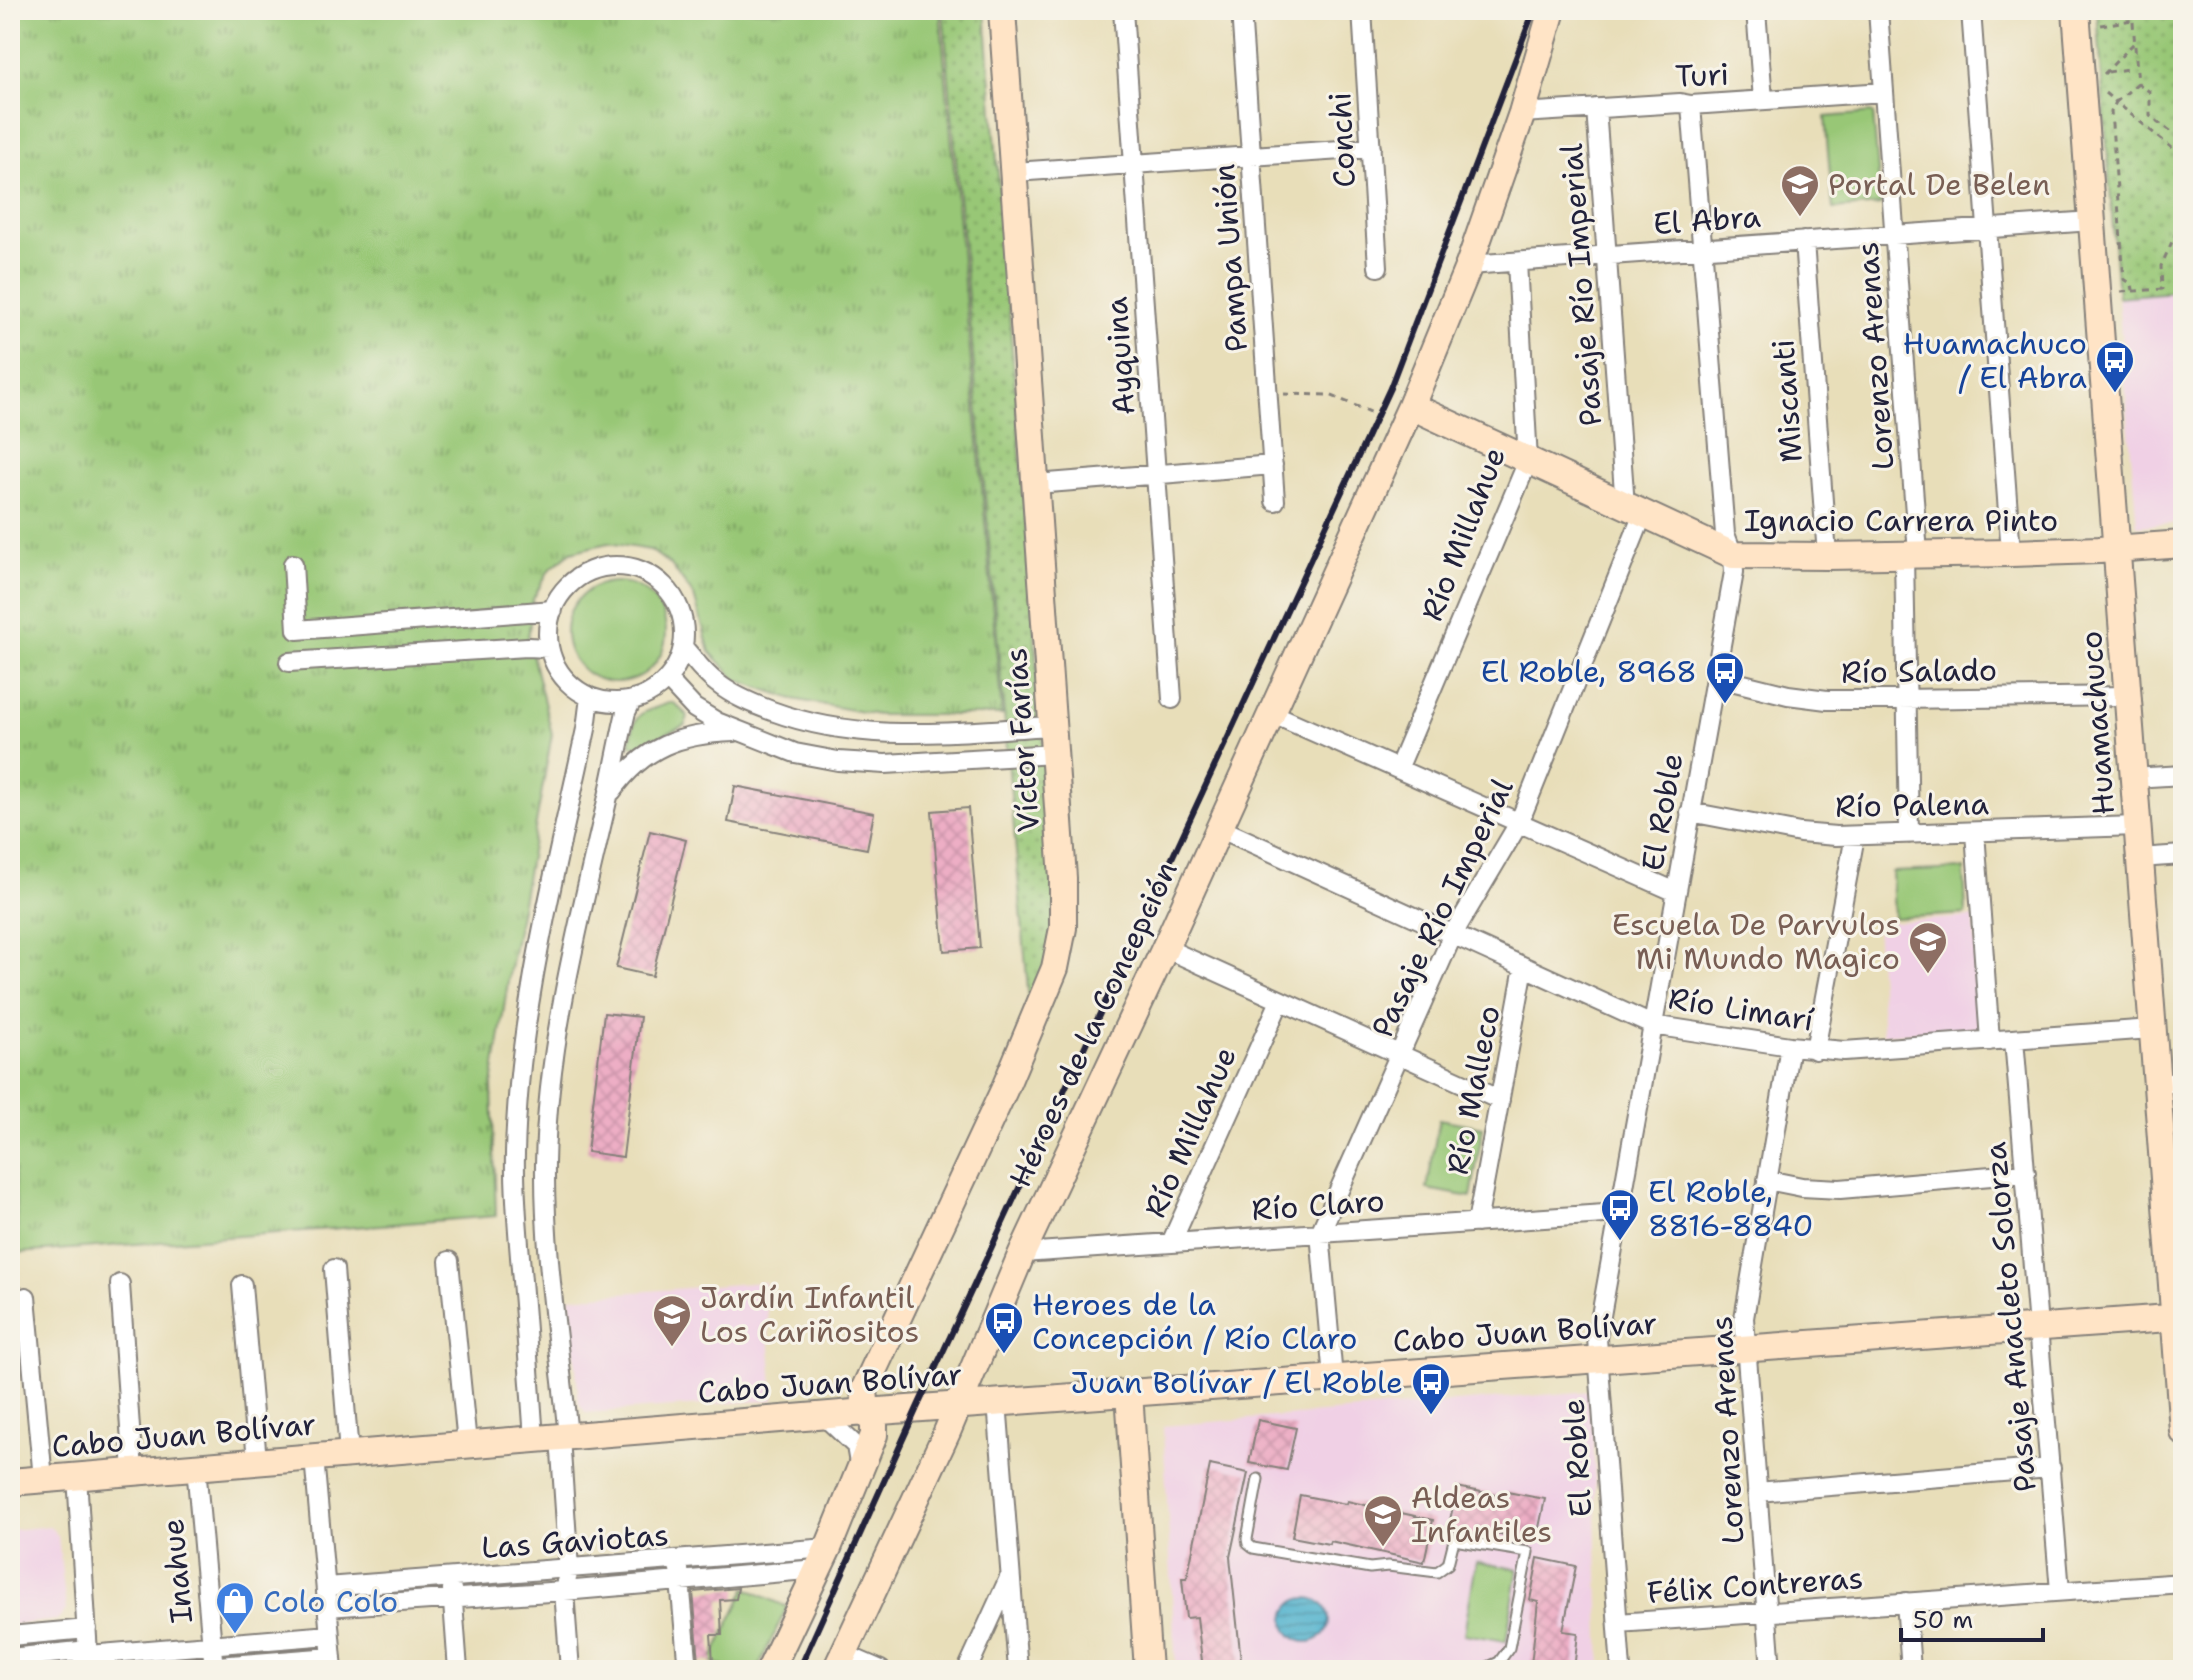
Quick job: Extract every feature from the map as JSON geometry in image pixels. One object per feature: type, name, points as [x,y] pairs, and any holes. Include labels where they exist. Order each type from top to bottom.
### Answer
[{"type":"street","name":"Víctor Farías","points":[[870,1417],[864,1390],[1004,1090],[1055,968],[1063,928],[1055,754],[1002,10]]},
{"type":"street","name":"Ayquina","points":[[1123,10],[1172,699]]},
{"type":"street","name":"Pampa Unión","points":[[1241,10],[1275,501]]},
{"type":"street","name":"Conchi","points":[[1362,10],[1378,267]]},
{"type":"street","name":"Héroes de la Concepción","points":[[840,1662],[957,1405],[1022,1253],[1165,948],[1406,416],[1469,265],[1522,113],[1552,10]]},
{"type":"street","points":[[1756,10],[1763,100]]},
{"type":"street","name":"Lorenzo Arenas","points":[[1878,10],[1911,555],[1906,699],[1909,834]]},
{"type":"street","points":[[1971,10],[2011,553]]},
{"type":"street","name":"Huamachuco","points":[[2086,18],[2092,221],[2156,1084],[2176,1250],[2183,1431]]},
{"type":"street","name":"Turi","points":[[1522,113],[1884,92]]},
{"type":"street","name":"El Roble","points":[[1621,1670],[1598,1359],[1600,1319],[1734,572],[1733,555],[1725,534],[1691,105]]},
{"type":"street","name":"Pasaje Río Imperial","points":[[1333,1378],[1320,1233],[1453,934],[1519,823],[1634,510],[1607,255],[1596,108]]},
{"type":"street","points":[[1014,172],[1371,148]]},
{"type":"street","name":"El Abra","points":[[1469,265],[2092,221]]},
{"type":"street","name":"Miscanti","points":[[1804,241],[1827,556]]},
{"type":"street","name":"Río Millahue","points":[[1398,769],[1528,461],[1517,262]]},
{"type":"street","name":"Ignacio Carrera Pinto","points":[[1406,416],[1528,461],[1733,555],[2011,553],[2183,544]]},
{"type":"street","points":[[1036,484],[1273,465]]},
{"type":"street","points":[[293,564],[297,630],[553,610]]},
{"type":"street","points":[[613,565],[636,568],[657,578],[673,595],[683,616],[683,647],[680,661],[668,680],[647,696],[631,702],[613,703],[590,697],[567,682],[557,669],[547,637],[559,596],[574,580],[592,570],[613,565]]},
{"type":"street","points":[[683,647],[716,683],[746,701],[821,727],[856,732],[923,733],[1053,726]]},
{"type":"street","points":[[289,662],[549,648]]},
{"type":"street","name":"Río Salado","points":[[1715,677],[1806,698],[2127,696]]},
{"type":"street","points":[[668,680],[694,708],[717,722],[795,753],[838,761],[885,764],[1055,754]]},
{"type":"street","points":[[570,1670],[564,1591],[569,1569],[554,1437],[516,1202],[515,1154],[519,1085],[540,942],[586,729],[590,697]]},
{"type":"street","points":[[554,1437],[553,1289],[545,1164],[562,1006],[623,726],[631,702]]},
{"type":"street","points":[[1271,713],[1676,892]]},
{"type":"street","points":[[608,797],[625,772],[651,752],[676,739],[708,733],[742,732]]},
{"type":"street","points":[[923,733],[924,762]]},
{"type":"street","points":[[2133,778],[2183,775]]},
{"type":"street","name":"Río Palena","points":[[1690,812],[1800,833],[1855,836],[2137,826]]},
{"type":"street","name":"Río Limarí","points":[[1219,828],[1652,1025],[1815,1050],[1844,1051],[2152,1029]]},
{"type":"street","points":[[1975,832],[1990,1041]]},
{"type":"street","points":[[1815,1050],[1855,836]]},
{"type":"street","points":[[2139,858],[2183,855]]},
{"type":"street","points":[[1165,948],[1500,1100]]},
{"type":"street","name":"Río Malleco","points":[[1477,1223],[1524,967]]},
{"type":"street","name":"Río Millahue","points":[[1171,1243],[1280,1001]]},
{"type":"street","name":"Pasaje Anacleto Solorza","points":[[2014,1039],[2060,1591]]},
{"type":"street","name":"Lorenzo Arenas","points":[[1771,1670],[1744,1318],[1790,1046]]},
{"type":"street","points":[[2156,1084],[2183,1082]]},
{"type":"street","points":[[1767,1180],[1802,1187],[1840,1189],[2026,1173]]},
{"type":"street","name":"Río Claro","points":[[1022,1253],[1619,1213]]},
{"type":"street","points":[[449,1261],[467,1444]]},
{"type":"street","points":[[334,1269],[349,1454]]},
{"type":"street","points":[[120,1284],[133,1471]]},
{"type":"street","points":[[242,1285],[257,1461]]},
{"type":"street","points":[[26,1297],[43,1479]]},
{"type":"street","name":"Cabo Juan Bolívar","points":[[10,1482],[823,1415],[870,1417],[957,1405],[2178,1317]]},
{"type":"street","points":[[1129,1393],[1148,1670]]},
{"type":"street","points":[[997,1402],[1018,1670]]},
{"type":"street","points":[[823,1415],[856,1446],[859,1472]]},
{"type":"street","points":[[770,1670],[823,1558],[874,1435],[870,1417]]},
{"type":"street","points":[[168,1670],[333,1663],[314,1457]]},
{"type":"street","name":"Inahue","points":[[196,1466],[214,1668]]},
{"type":"street","points":[[1757,1492],[2051,1468]]},
{"type":"street","points":[[77,1476],[89,1659]]},
{"type":"street","name":"Las Gaviotas","points":[[326,1587],[679,1561],[823,1558]]},
{"type":"street","name":"Las Gaviotas","points":[[327,1607],[680,1582],[823,1558]]},
{"type":"street","points":[[679,1561],[688,1670]]},
{"type":"street","points":[[967,1670],[1011,1574]]},
{"type":"street","points":[[451,1578],[458,1670]]},
{"type":"street","name":"Félix Contreras","points":[[1618,1623],[2183,1583]]},
{"type":"street","points":[[1906,1602],[1911,1670]]},
{"type":"street","points":[[10,1636],[87,1629]]},
{"type":"street","points":[[10,1658],[89,1659],[329,1635]]},
{"type":"street","points":[[840,1662],[881,1670]]},
{"type":"lane","points":[[1258,1479],[1247,1539],[1253,1548],[1370,1568],[1388,1566],[1437,1572],[1448,1564],[1454,1540],[1528,1552],[1509,1648],[1499,1662],[1482,1670]]},
{"type":"path","points":[[2132,10],[2138,83],[2150,92],[2150,116],[2183,140]]},
{"type":"path","points":[[2086,18],[2133,20]]},
{"type":"path","points":[[2103,77],[2135,42]]},
{"type":"path","points":[[2097,74],[2128,69]]},
{"type":"path","points":[[2133,290],[2132,284],[2124,279],[2111,112],[2116,102],[2138,83]]},
{"type":"path","points":[[2104,86],[2105,95],[2183,157]]},
{"type":"path","points":[[2097,291],[2162,289],[2161,266],[2176,233],[2177,215],[2183,214]]},
{"type":"path","points":[[1268,394],[1330,395],[1406,416]]},
{"type":"shaded area","points":[[2183,291],[2183,523],[2137,526],[2118,297]]},
{"type":"shaded area","name":"Escuela De Parvulos Mi Mundo Magico","points":[[1974,917],[1981,1028],[1883,1034],[1876,923]]},
{"type":"shaded area","name":"Jardín Infantil Los Cariñositos","points":[[765,1282],[774,1400],[586,1413],[579,1404],[570,1297]]},
{"type":"shaded area","name":"Aldeas Infantiles","points":[[1592,1391],[1601,1670],[1176,1670],[1163,1426]]},
{"type":"shaded area","points":[[50,1526],[58,1536],[66,1610],[58,1620],[10,1625],[10,1530]]},
{"type":"green space","points":[[10,10],[940,10],[1002,715],[878,715],[793,699],[737,680],[710,652],[694,596],[671,565],[650,550],[608,543],[571,552],[549,570],[533,599],[528,638],[552,734],[492,1086],[496,1216],[19,1253],[10,1116]]},
{"type":"green space","points":[[943,10],[985,10],[1056,905],[1053,949],[1029,1002]]},
{"type":"green space","points":[[2097,10],[2183,10],[2183,291],[2118,297]]},
{"type":"green space","points":[[1873,113],[1881,205],[1833,209],[1825,117]]},
{"type":"green space","points":[[616,582],[644,590],[658,604],[666,632],[658,660],[644,674],[616,682],[588,674],[574,660],[566,632],[574,604],[588,590]]},
{"type":"green space","points":[[674,703],[688,716],[685,725],[641,745],[630,744],[634,725],[640,715]]},
{"type":"green space","points":[[1964,869],[1966,914],[1894,918],[1892,872]]},
{"type":"green space","points":[[1439,1119],[1483,1127],[1471,1197],[1427,1189]]},
{"type":"green space","points":[[1476,1562],[1518,1569],[1506,1641],[1464,1634]]},
{"type":"green space","points":[[746,1588],[787,1607],[757,1670],[731,1670],[711,1661]]},
{"type":"water","points":[[1307,1598],[1322,1605],[1329,1620],[1322,1635],[1307,1642],[1292,1635],[1285,1620],[1292,1605]]},
{"type":"building","points":[[735,786],[874,813],[867,849],[728,822]]},
{"type":"building","points":[[968,808],[980,948],[944,951],[932,811]]},
{"type":"building","points":[[650,831],[686,840],[652,976],[616,968]]},
{"type":"building","points":[[604,1013],[640,1017],[623,1157],[587,1152]]},
{"type":"building","points":[[1258,1420],[1296,1428],[1287,1470],[1249,1463]]},
{"type":"building","points":[[1210,1465],[1248,1473],[1230,1557],[1242,1670],[1203,1670],[1197,1617],[1186,1618],[1182,1578],[1187,1578]]},
{"type":"building","points":[[1457,1487],[1506,1497],[1507,1492],[1545,1499],[1536,1542],[1487,1531],[1485,1537],[1448,1530]]},
{"type":"building","points":[[1300,1495],[1346,1504],[1347,1501],[1433,1520],[1424,1562],[1330,1541],[1329,1544],[1292,1537]]},
{"type":"building","points":[[1538,1558],[1576,1566],[1563,1631],[1578,1633],[1574,1670],[1531,1665],[1538,1602],[1530,1600]]},
{"type":"building","points":[[738,1588],[736,1599],[720,1600],[722,1635],[711,1635],[713,1661],[699,1662],[693,1592]]},
{"type":"railway","points":[[799,1670],[917,1408],[1390,388],[1534,10]]},
{"type":"place","name":"Portal De Belen","points":[[1800,218]]},
{"type":"place","name":"Huamachuco / El Abra","points":[[2115,394]]},
{"type":"place","name":"El Roble, 8968","points":[[1725,705]]},
{"type":"place","name":"Escuela De Parvulos Mi Mundo Magico","points":[[1928,975]]},
{"type":"place","name":"El Roble, 8816-8840","points":[[1620,1242]]},
{"type":"place","name":"Jardín Infantil Los Cariñositos","points":[[672,1348]]},
{"type":"place","name":"Heroes de la Concepción / Río Claro","points":[[1004,1355]]},
{"type":"place","name":"Juan Bolívar / El Roble","points":[[1431,1416]]},
{"type":"place","name":"Aldeas Infantiles","points":[[1383,1548]]},
{"type":"place","name":"Colo Colo","points":[[235,1635]]}]
